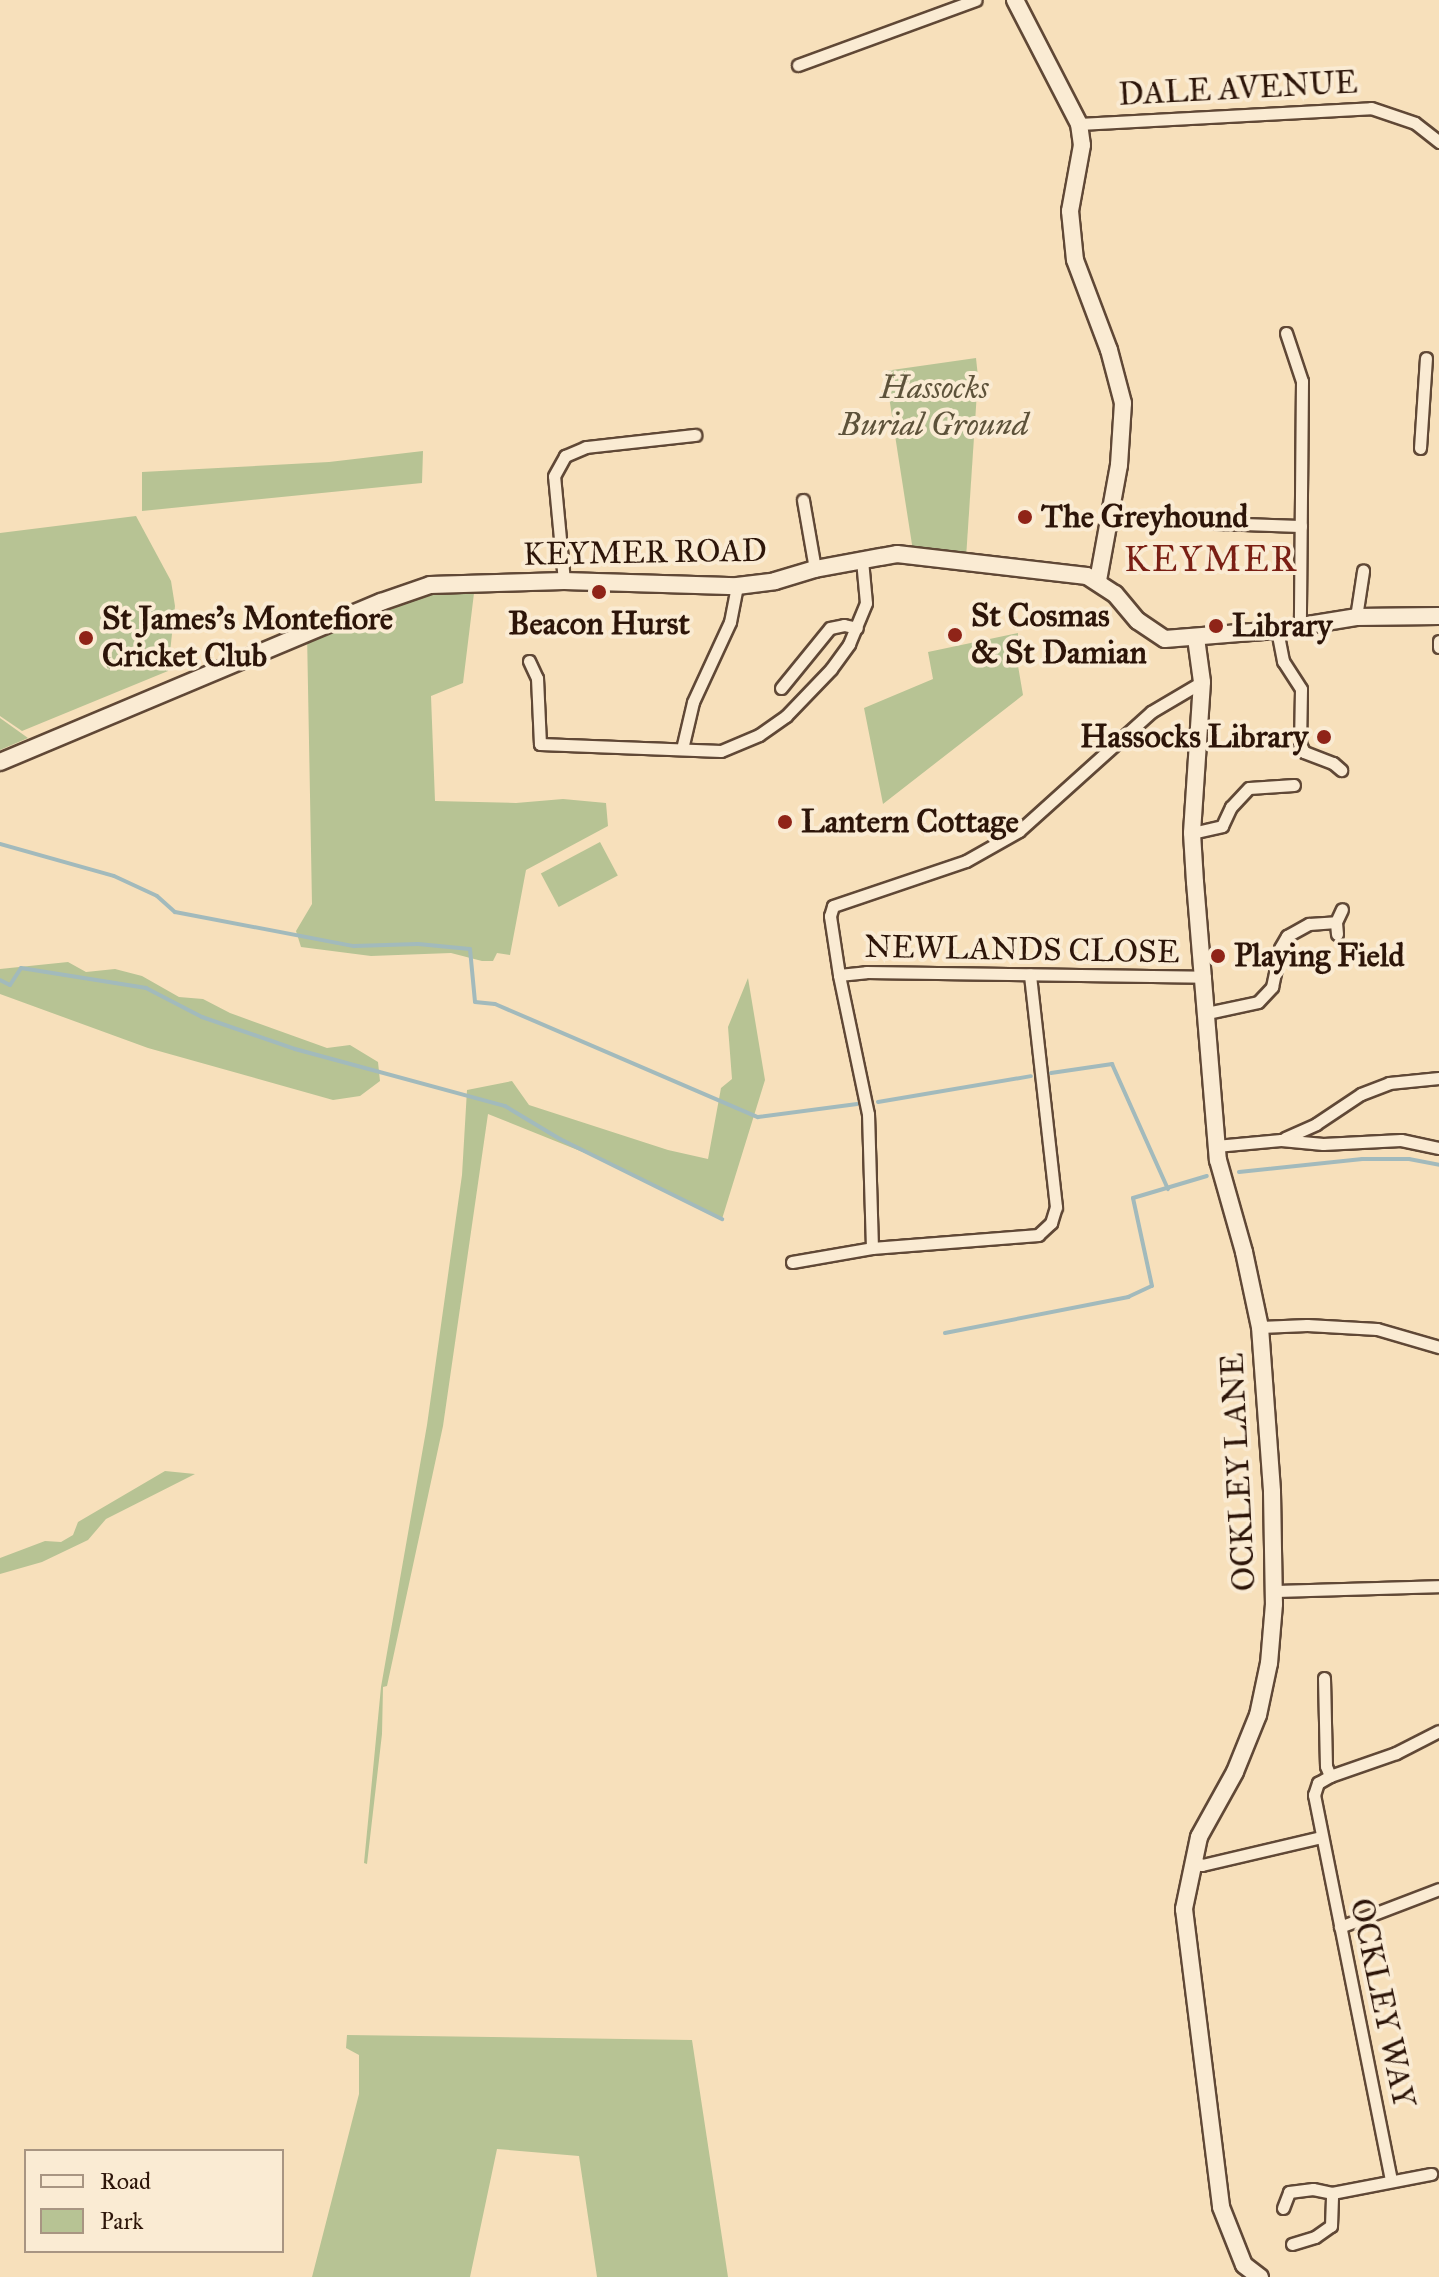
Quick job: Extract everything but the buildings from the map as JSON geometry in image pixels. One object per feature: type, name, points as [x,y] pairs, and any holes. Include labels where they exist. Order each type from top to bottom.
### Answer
[{"type":"street","points":[[798,65],[976,0]]},
{"type":"street","points":[[1015,0],[1079,124],[1082,145],[1070,211],[1075,260],[1109,350],[1123,403],[1119,465],[1098,581],[1115,594],[1138,621],[1165,639],[1277,630],[1356,617],[1439,616]]},
{"type":"street","name":"DALE AVENUE","points":[[1079,124],[1371,108],[1415,123],[1439,142]]},
{"type":"street","points":[[1286,333],[1302,381],[1300,627]]},
{"type":"street","points":[[1420,448],[1426,358]]},
{"type":"street","points":[[1424,405],[1439,405]]},
{"type":"street","points":[[564,581],[554,476],[565,456],[586,447],[695,435]]},
{"type":"street","points":[[803,500],[815,569]]},
{"type":"street","points":[[1214,523],[1301,526]]},
{"type":"street","name":"KEYMER ROAD","points":[[0,762],[430,585],[564,581],[737,586],[775,581],[815,569],[897,554],[1073,574],[1098,581]]},
{"type":"street","points":[[529,661],[537,678],[540,744],[721,751],[768,729],[804,700],[831,669],[857,628],[866,603],[862,560]]},
{"type":"street","points":[[1356,617],[1363,571]]},
{"type":"street","points":[[682,749],[693,702],[728,629],[737,586]]},
{"type":"street","points":[[781,688],[819,637],[830,628],[844,625],[857,628]]},
{"type":"street","points":[[1277,630],[1283,661],[1301,689],[1300,744],[1304,752],[1333,763],[1341,770]]},
{"type":"street","name":"OCKLEY LANE","points":[[1196,638],[1202,682],[1192,833],[1216,1146],[1260,1327],[1272,1492],[1273,1591],[1269,1663],[1258,1715],[1235,1772],[1199,1837],[1184,1909],[1221,2207],[1244,2265],[1260,2277]]},
{"type":"street","points":[[1439,641],[1439,647]]},
{"type":"street","points":[[872,1248],[868,1114],[839,975],[830,916],[833,906],[966,861],[1019,831],[1151,712],[1202,682]]},
{"type":"street","points":[[1192,833],[1222,826],[1231,807],[1249,788],[1294,785]]},
{"type":"street","points":[[1207,1013],[1258,1002],[1272,987],[1280,948],[1287,936],[1309,924],[1337,928],[1342,909]]},
{"type":"street","name":"NEWLANDS CLOSE","points":[[839,975],[866,972],[1205,977]]},
{"type":"street","points":[[792,1262],[872,1248],[1038,1235],[1051,1223],[1056,1207],[1030,974]]},
{"type":"street","points":[[1281,1140],[1316,1124],[1361,1094],[1389,1083],[1439,1078]]},
{"type":"street","points":[[1216,1146],[1281,1140],[1323,1144],[1401,1140],[1439,1148]]},
{"type":"street","points":[[1260,1327],[1307,1325],[1377,1329],[1439,1347]]},
{"type":"street","points":[[1273,1591],[1439,1586]]},
{"type":"street","name":"OCKLEY WAY","points":[[1324,1678],[1326,1766],[1330,1776],[1318,1783],[1314,1795],[1391,2180]]},
{"type":"street","points":[[1330,1776],[1396,1753],[1439,1731]]},
{"type":"street","points":[[1192,1860],[1202,1865],[1321,1837]]},
{"type":"street","points":[[1340,1927],[1439,1889]]},
{"type":"street","points":[[1283,2208],[1289,2192],[1313,2189],[1332,2193],[1431,2174]]},
{"type":"street","points":[[1292,2244],[1315,2237],[1331,2226],[1332,2193]]},
{"type":"green space","name":"Hassocks Burial Ground","points":[[976,358],[978,377],[966,558],[913,551],[885,371]]},
{"type":"green space","points":[[423,451],[422,483],[142,511],[142,472],[329,462]]},
{"type":"green space","name":"St James's Montefiore Cricket Club","points":[[136,516],[171,581],[175,606],[168,671],[22,731],[0,716],[0,533]]},
{"type":"green space","points":[[475,585],[463,683],[431,696],[435,801],[516,803],[563,799],[606,803],[608,826],[526,870],[510,955],[497,953],[493,961],[482,961],[451,953],[371,956],[301,947],[296,931],[312,904],[307,633],[414,589]]},
{"type":"green space","points":[[1018,633],[1017,660],[1023,695],[883,804],[864,708],[933,679],[928,652]]},
{"type":"green space","points":[[0,718],[28,738],[0,750]]},
{"type":"green space","points":[[600,842],[618,876],[559,907],[541,873]]},
{"type":"green space","points":[[68,962],[86,972],[115,969],[142,976],[179,997],[203,999],[230,1013],[327,1048],[350,1045],[378,1062],[380,1081],[360,1096],[333,1100],[148,1048],[0,994],[0,969]]},
{"type":"green space","points":[[748,978],[765,1080],[722,1219],[595,1157],[488,1114],[443,1426],[387,1686],[383,1687],[382,1734],[367,1864],[364,1863],[381,1687],[427,1425],[462,1175],[467,1090],[512,1081],[529,1105],[668,1150],[708,1159],[721,1088],[732,1079],[728,1027]]},
{"type":"green space","points":[[165,1471],[195,1474],[106,1519],[88,1540],[42,1562],[0,1574],[0,1558],[45,1541],[61,1542],[73,1535],[78,1522]]},
{"type":"green space","points":[[347,2035],[692,2040],[728,2277],[597,2277],[579,2156],[497,2149],[470,2277],[312,2277],[359,2094],[359,2055],[346,2048]]},
{"type":"waterway","points":[[0,844],[114,876],[157,896],[175,912],[354,946],[418,944],[470,949],[475,1002],[495,1004],[758,1117],[857,1104]]},
{"type":"waterway","points":[[0,980],[10,985],[21,968],[146,988],[202,1017],[295,1049],[505,1106],[560,1139],[722,1219]]},
{"type":"waterway","points":[[1051,1073],[1112,1064],[1168,1189]]},
{"type":"waterway","points":[[878,1102],[1031,1076]]},
{"type":"waterway","points":[[1239,1172],[1362,1159],[1409,1159],[1439,1165]]},
{"type":"waterway","points":[[945,1333],[1128,1297],[1152,1286],[1133,1198],[1207,1176]]},
{"type":"place","name":"The Greyhound","points":[[1025,517]]},
{"type":"place","name":"Beacon Hurst","points":[[599,592]]},
{"type":"place","name":"Library","points":[[1216,626]]},
{"type":"place","name":"St Cosmas & St Damian","points":[[955,635]]},
{"type":"place","name":"St James's Montefiore Cricket Club","points":[[86,638]]},
{"type":"place","name":"Hassocks Library","points":[[1324,737]]},
{"type":"place","name":"Lantern Cottage","points":[[785,822]]},
{"type":"place","name":"Playing Field","points":[[1218,956]]},
{"type":"district","name":"KEYMER","points":[[1211,560]]}]
